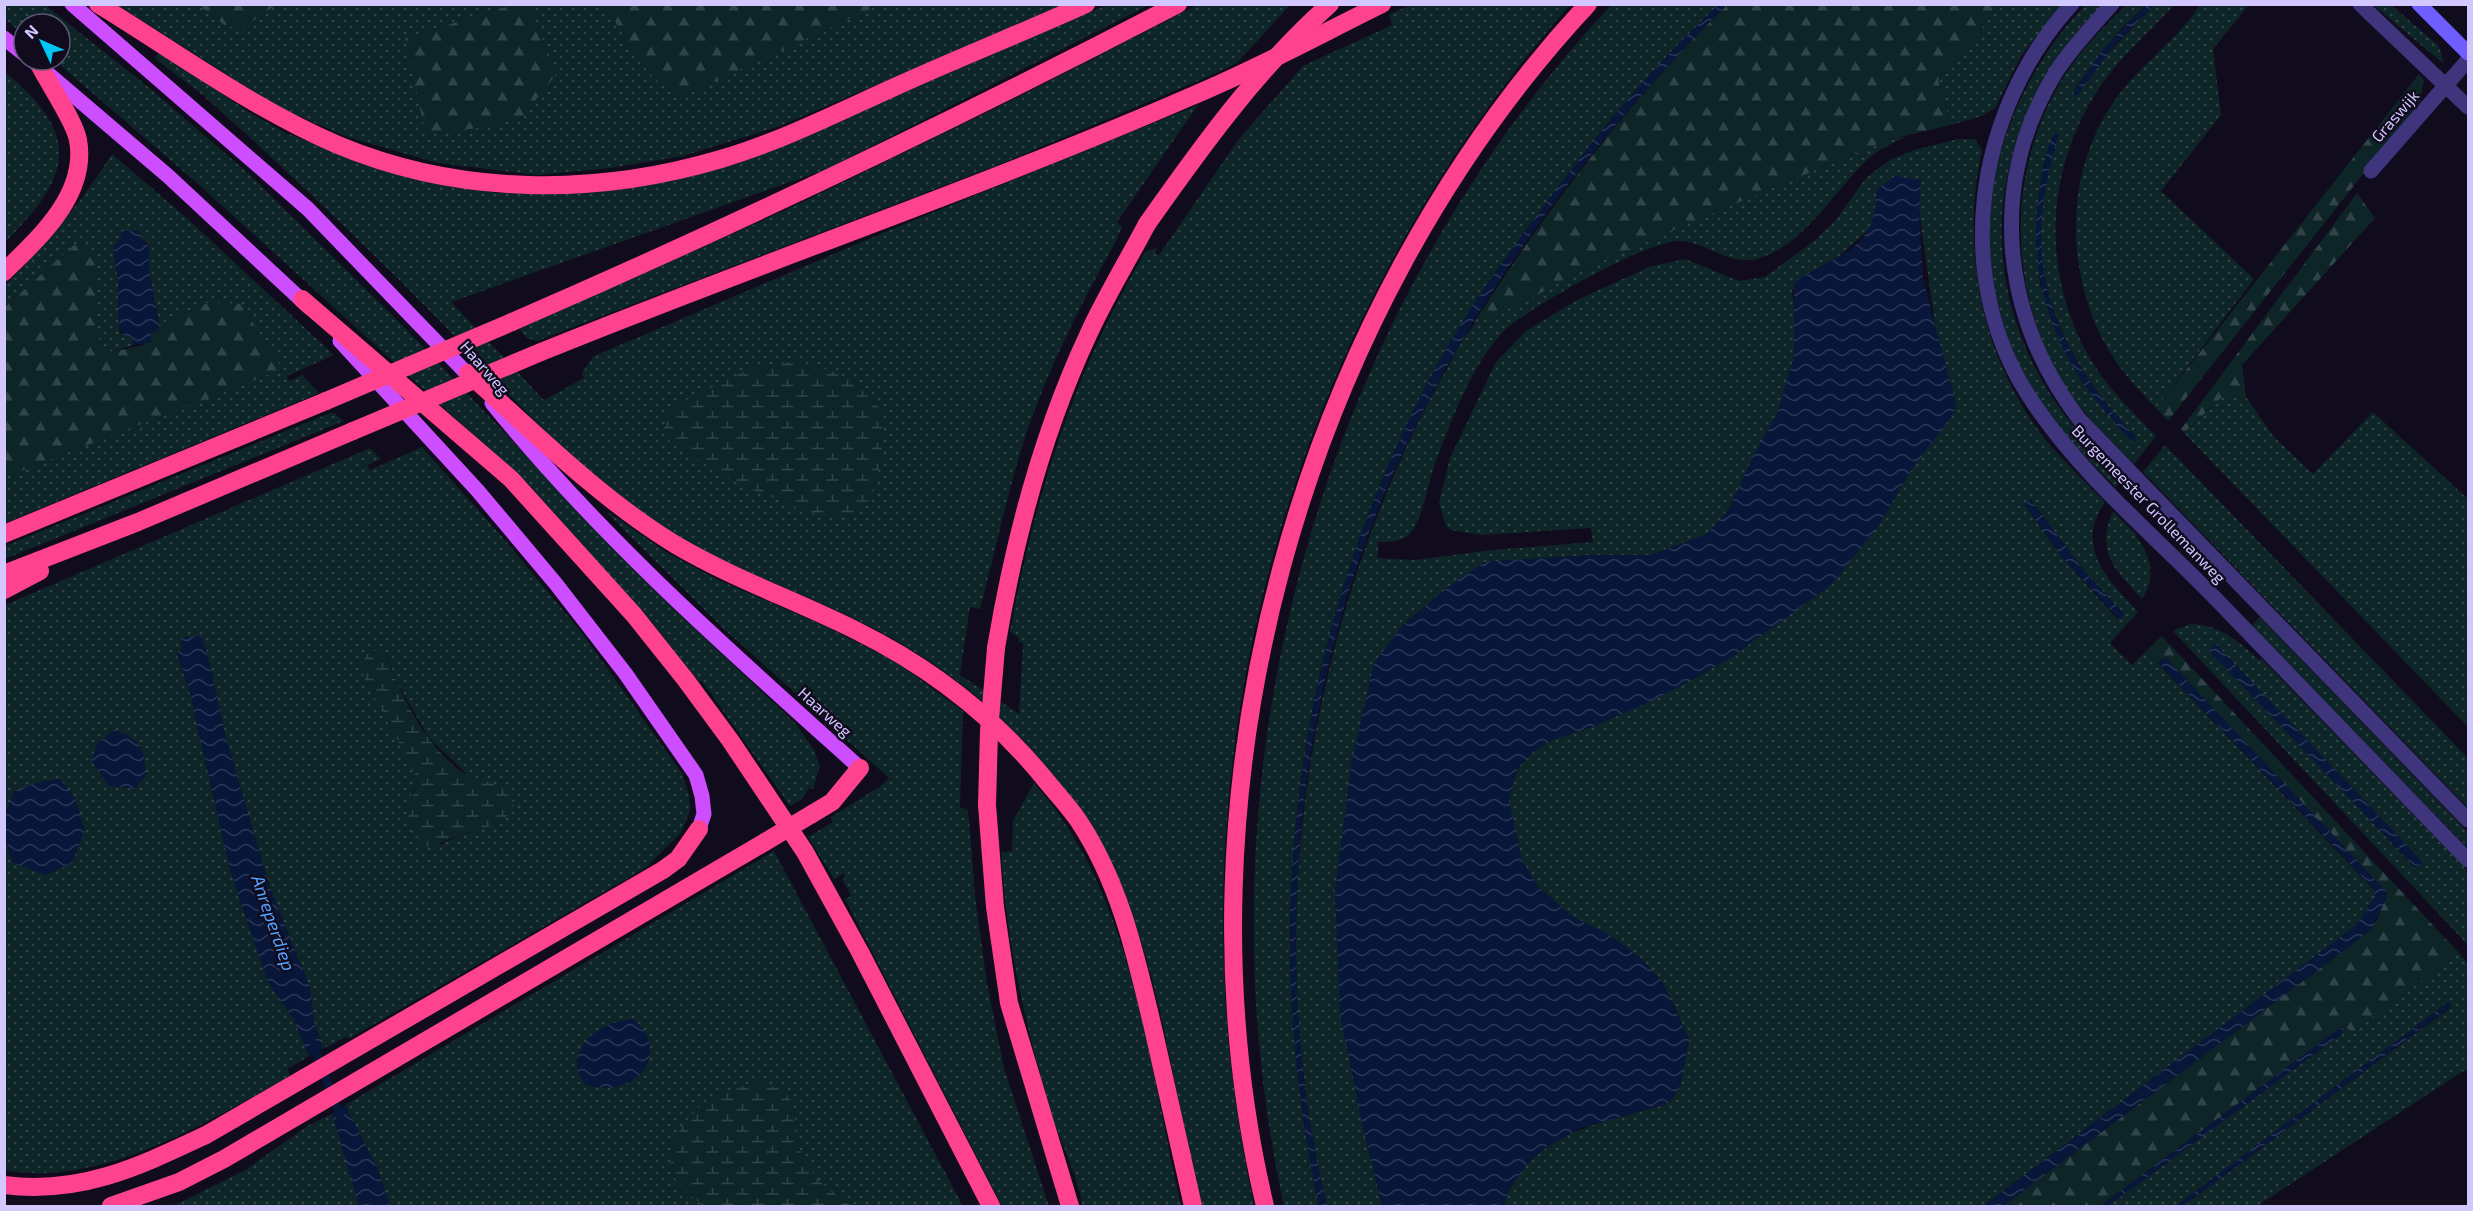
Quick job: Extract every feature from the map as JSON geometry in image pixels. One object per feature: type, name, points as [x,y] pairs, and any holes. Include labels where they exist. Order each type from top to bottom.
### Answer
[{"type":"highway","points":[[98,4],[247,100],[341,146],[403,166],[462,180],[517,186],[564,186],[643,178],[722,159],[808,126],[1086,4]]},
{"type":"highway","points":[[4,534],[326,401],[680,249],[1031,81],[1178,4]]},
{"type":"highway","points":[[1070,1206],[1009,1003],[995,907],[987,805],[989,731],[996,648],[1007,583],[1022,519],[1052,424],[1089,332],[1148,224],[1193,158],[1246,91],[1330,4]]},
{"type":"highway","points":[[4,574],[138,522],[541,352],[695,291],[850,234],[1194,95],[1382,4]]},
{"type":"highway","points":[[1265,1206],[1248,1120],[1238,1024],[1232,905],[1254,688],[1277,586],[1292,533],[1330,422],[1379,312],[1404,264],[1431,216],[1489,128],[1588,4]]},
{"type":"highway","points":[[4,272],[51,222],[66,200],[75,180],[79,157],[78,138],[41,72]]},
{"type":"highway","points":[[302,299],[511,479],[626,606],[685,679],[755,776],[805,852],[860,952],[991,1206]]},
{"type":"highway","points":[[468,373],[630,516],[678,546],[734,575],[854,629],[907,657],[958,691],[1036,768],[1078,819],[1124,912],[1174,1114],[1193,1206]]},
{"type":"highway","points":[[4,590],[138,522]]},
{"type":"highway","points":[[111,1206],[179,1182],[364,1078],[832,802],[860,768]]},
{"type":"highway","points":[[4,1185],[21,1187],[79,1184],[129,1172],[207,1135],[663,870],[690,845],[699,830]]},
{"type":"main road","name":"Haarweg","points":[[72,4],[308,210],[468,373],[526,445],[659,582],[860,768]]},
{"type":"main road","points":[[2419,4],[2469,53]]},
{"type":"main road","points":[[47,72],[168,176],[302,299],[478,491],[556,584],[625,673],[696,775],[704,814],[699,830]]},
{"type":"street","name":"Burgemeester Grollemanweg","points":[[2072,4],[2038,46],[2022,74],[1999,125],[1988,167],[1983,224],[1985,271],[2001,340],[2015,371],[2052,430],[2115,500],[2196,579],[2469,860]]},
{"type":"street","name":"Burgemeester Grollemanweg","points":[[2112,4],[2078,42],[2057,71],[2034,116],[2019,160],[2011,224],[2015,279],[2022,309],[2042,362],[2079,419],[2469,820]]},
{"type":"street","points":[[2360,4],[2469,106]]},
{"type":"street","name":"Graswijk","points":[[2371,171],[2469,60]]},
{"type":"green space","points":[[276,4],[1062,5],[780,126],[683,156],[610,168],[538,175],[438,163],[347,137],[278,107],[118,5],[198,5],[224,25],[241,29]]},
{"type":"green space","points":[[4,5],[45,5],[54,12],[12,12],[12,25],[5,19]]},
{"type":"green space","points":[[198,5],[276,5],[241,29],[224,25]]},
{"type":"green space","points":[[513,5],[528,5],[557,73],[523,116],[483,128],[425,132],[405,38]]},
{"type":"green space","points":[[606,5],[879,5],[681,97],[668,90],[646,70]]},
{"type":"green space","points":[[1106,5],[1149,5],[827,169],[451,302],[544,400],[584,378],[582,373],[594,356],[890,230],[1198,105],[1117,222],[1122,227],[1117,239],[1068,332],[1028,428],[1008,496],[980,609],[970,607],[960,675],[1019,714],[1023,643],[1018,642],[1019,637],[1010,632],[1031,532],[1060,435],[1078,388],[1098,341],[1146,251],[1157,248],[1155,253],[1159,255],[1239,139],[1303,66],[1392,25],[1389,15],[1409,5],[1570,5],[1485,111],[1412,225],[1349,346],[1299,472],[1261,602],[1236,736],[1224,872],[1226,1008],[1230,1058],[1254,1206],[1202,1206],[1157,997],[1133,917],[1112,869],[1086,823],[1056,779],[1022,739],[984,703],[942,670],[897,641],[874,628],[705,552],[640,512],[558,444],[431,312],[320,203],[206,98],[155,58],[159,52],[162,53],[247,111],[286,133],[402,176],[496,193],[580,193],[655,184],[740,163]]},
{"type":"green space","points":[[1197,5],[1290,5],[1237,63],[998,165],[537,341],[527,338],[519,329],[788,209],[1010,101]]},
{"type":"green space","points":[[1611,5],[1718,5],[1671,52],[1605,127],[1530,224],[1476,300],[1440,360],[1391,459],[1351,561],[1322,666],[1302,772],[1292,880],[1291,988],[1300,1097],[1319,1206],[1284,1206],[1259,1046],[1254,884],[1269,724],[1302,566],[1353,413],[1422,267],[1508,130]]},
{"type":"green space","points":[[1727,5],[2001,5],[1938,80],[1951,125],[1887,140],[1588,267],[1521,304],[1474,323],[1531,238],[1623,117],[1691,41]]},
{"type":"green space","points":[[2001,5],[2061,5],[2021,56],[1995,108],[1982,116],[1951,125],[1938,80]]},
{"type":"green space","points":[[2085,5],[2102,5],[2066,46],[2037,91],[2017,139],[2005,189],[2002,240],[2008,291],[2023,342],[2049,392],[2065,416],[2123,479],[2115,487],[2059,427],[2043,405],[2015,355],[1998,303],[1990,250],[1992,198],[2003,146],[2022,96],[2050,48]]},
{"type":"green space","points":[[2126,5],[2146,5],[2121,29],[2071,93],[2154,5],[2174,5],[2113,69],[2096,93],[2079,124],[2066,157],[2059,191],[2056,226],[2057,261],[2064,295],[2075,328],[2091,360],[2105,381],[2156,436],[2134,464],[2082,410],[2057,373],[2040,336],[2028,297],[2022,257],[2021,217],[2025,178],[2035,139],[2050,101],[2071,66],[2090,42]],"holes":[[[2056,132],[2041,222],[2046,283],[2054,312],[2080,365],[2115,414],[2136,437],[2116,424],[2080,379],[2040,284],[2036,223],[2039,193],[2044,162]]]},
{"type":"green space","points":[[2200,5],[2249,5],[2213,49],[2221,115],[2161,191],[2254,279],[2156,408],[2119,367],[2094,322],[2084,290],[2078,258],[2076,225],[2079,192],[2086,159],[2098,129],[2115,100],[2136,75],[2181,30]]},
{"type":"green space","points":[[2373,5],[2391,5],[2439,46],[2444,64]]},
{"type":"green space","points":[[72,26],[146,85],[248,173],[403,326],[653,589],[795,723],[814,750],[820,766],[813,789],[809,788],[802,799],[790,806],[702,681],[699,682],[651,621],[529,485],[197,183],[68,72],[72,72]]},
{"type":"green space","points":[[5,72],[30,95],[47,116],[57,136],[59,156],[55,176],[44,196],[5,242]]},
{"type":"green space","points":[[2419,74],[2424,80],[2420,102],[2168,421],[2156,408]]},
{"type":"green space","points":[[1907,136],[1869,158],[1818,215],[1778,250],[1763,257],[1741,260],[1692,243],[1681,241],[1665,243],[1590,277],[1517,320],[1504,331],[1482,359],[1463,395],[1440,450],[1421,513],[1413,530],[1402,539],[1378,542],[1378,558],[1414,560],[1492,550],[1593,542],[1591,528],[1482,535],[1450,530],[1446,525],[1439,503],[1450,458],[1496,362],[1526,331],[1577,300],[1649,267],[1685,259],[1739,281],[1765,277],[1815,240],[1835,221],[1866,178],[1890,160],[1914,150],[1958,139],[1975,139],[1982,150],[1976,188],[1974,226],[1975,264],[1981,301],[1991,338],[2005,373],[2023,407],[2045,439],[2105,502],[2096,519],[2093,534],[2094,548],[2106,575],[2138,612],[2110,643],[2132,665],[2146,651],[2375,891],[2376,897],[2355,926],[1983,1206],[1504,1206],[1507,1194],[1517,1177],[1531,1161],[1564,1137],[1603,1122],[1664,1105],[1680,1087],[1689,1040],[1663,983],[1642,959],[1608,934],[1573,917],[1538,887],[1522,860],[1513,827],[1509,801],[1512,784],[1519,767],[1532,753],[1552,740],[1595,726],[1697,677],[1877,528],[1910,472],[1956,405],[1936,331],[1919,210],[1876,190],[1877,209],[1872,227],[1838,257],[1805,275],[1792,291],[1795,314],[1794,357],[1777,414],[1729,509],[1707,534],[1651,555],[1591,555],[1485,562],[1448,587],[1403,625],[1352,760],[1335,892],[1341,1014],[1362,1123],[1382,1206],[1327,1206],[1309,1113],[1298,1019],[1296,925],[1302,830],[1315,737],[1335,644],[1363,554],[1398,466],[1428,403],[1466,335],[1483,318],[1522,303],[1589,267],[1663,233],[1887,140]],"holes":[[[2031,500],[2085,572],[2124,614],[2118,620],[2061,556],[2025,505]]]},
{"type":"green space","points":[[112,154],[189,220],[334,355],[287,376],[289,381],[302,375],[319,393],[5,523],[5,477],[210,302],[159,325],[149,269],[148,243],[130,231],[122,232],[121,238],[113,249],[118,278],[120,333],[132,337],[133,345],[112,352],[102,347],[97,335],[97,264],[74,245],[5,307],[5,285],[62,222]]},
{"type":"green space","points":[[2357,193],[2375,218],[2242,365],[2246,397],[2223,396],[2184,433],[2181,429]]},
{"type":"green space","points":[[74,245],[83,246],[97,264],[97,335],[103,347],[112,352],[143,345],[159,325],[210,302],[241,304],[283,369],[5,477],[5,307]]},
{"type":"green space","points":[[794,361],[822,368],[853,382],[882,411],[882,457],[872,498],[847,517],[808,512],[743,486],[670,442],[664,429],[667,413],[686,400],[749,369]]},
{"type":"green space","points":[[2223,396],[2246,397],[2274,437],[2313,474],[2373,412],[2468,499],[2468,727],[2184,433]]},
{"type":"green space","points":[[334,413],[344,421],[5,559],[5,546]]},
{"type":"green space","points":[[2165,445],[2468,758],[2468,808],[2143,472]]},
{"type":"green space","points":[[422,447],[504,539],[582,633],[682,773],[689,795],[690,811],[681,833],[644,869],[350,1038],[346,1037],[323,1049],[314,1022],[310,988],[270,888],[227,742],[207,652],[204,648],[182,648],[180,665],[188,685],[230,869],[268,982],[294,1020],[309,1056],[288,1069],[290,1076],[190,1131],[153,1147],[79,1170],[41,1173],[5,1170],[5,840],[13,863],[14,791],[5,814],[5,605],[370,448],[381,459],[367,465],[370,470]],"holes":[[[388,658],[396,681],[429,738],[467,774],[476,831],[458,836],[440,845],[411,795],[418,784],[412,767],[365,678],[362,663]]]},
{"type":"green space","points":[[2113,511],[2137,535],[2149,559],[2149,583],[2142,599],[2116,569],[2107,549],[2108,525]]},
{"type":"green space","points":[[610,513],[666,552],[716,579],[825,626],[896,662],[963,711],[960,808],[967,809],[969,818],[975,896],[987,983],[1004,1068],[1049,1206],[1002,1206],[845,899],[851,896],[843,881],[845,873],[834,879],[808,837],[833,822],[831,817],[882,785],[889,778],[724,629],[608,514]]},
{"type":"green space","points":[[2260,617],[2468,832],[2468,848],[2251,626]]},
{"type":"green space","points":[[2191,624],[2210,627],[2228,635],[2259,660],[2261,658],[2468,871],[2468,945],[2173,631]],"holes":[[[2209,648],[2423,863],[2415,868]]]},
{"type":"green space","points":[[2162,636],[2459,953],[2353,1032],[2344,1026],[2340,1028],[2100,1206],[2003,1206],[2363,936],[2377,920],[2387,893],[2166,658],[2159,661],[2160,665],[2146,651]]},
{"type":"green space","points":[[380,649],[388,660],[411,710],[436,747],[463,772],[495,785],[509,795],[513,803],[506,817],[487,827],[426,847],[413,834],[408,818],[411,801],[418,784],[412,767],[364,678],[362,663],[368,653]]},
{"type":"green space","points":[[1034,783],[1068,827],[1095,876],[1116,929],[1147,1040],[1181,1206],[1082,1206],[1077,1183],[1051,1114],[1031,1041],[1017,979],[1003,884],[1001,852],[1012,851],[1013,821]]},
{"type":"green space","points":[[774,851],[963,1206],[851,1206],[819,1181],[802,1159],[794,1129],[795,1109],[759,1081],[700,1106],[674,1177],[703,1206],[390,1206],[378,1170],[345,1105]]},
{"type":"green space","points":[[2459,953],[2468,964],[2468,1068],[2257,1206],[2183,1206],[2450,1008],[2451,1004],[2447,1003],[2176,1206],[2108,1206],[2343,1033],[2343,1026],[2353,1032]]},
{"type":"green space","points":[[759,1081],[785,1092],[795,1109],[794,1129],[803,1159],[819,1181],[851,1206],[703,1206],[676,1180],[671,1167],[672,1148],[686,1121],[699,1107],[712,1098]]},
{"type":"green space","points":[[332,1114],[344,1147],[359,1206],[173,1206],[247,1169],[307,1126]]},
{"type":"water","points":[[1718,5],[1727,5],[1612,129],[1558,197],[1508,269],[1461,343],[1419,419],[1383,496],[1354,575],[1332,652],[1315,730],[1303,809],[1297,889],[1296,969],[1301,1049],[1311,1128],[1327,1206],[1319,1206],[1300,1097],[1291,989],[1292,880],[1302,772],[1322,666],[1351,562],[1391,459],[1440,360],[1476,300],[1516,243],[1605,127],[1671,52]]},
{"type":"water","points":[[2146,5],[2154,5],[2113,47],[2077,96],[2072,95],[2102,50]]},
{"type":"water","points":[[2056,132],[2059,135],[2047,180],[2042,222],[2043,261],[2050,298],[2062,334],[2081,368],[2106,403],[2136,437],[2135,443],[2118,427],[2084,384],[2068,358],[2045,302],[2036,241],[2037,210],[2045,161],[2050,142]]},
{"type":"water","points":[[1895,176],[1921,180],[1919,210],[1923,279],[1956,405],[1952,416],[1910,472],[1877,528],[1831,585],[1729,659],[1658,698],[1595,726],[1552,740],[1532,753],[1518,767],[1509,801],[1522,860],[1538,887],[1573,917],[1608,934],[1642,959],[1663,983],[1689,1040],[1680,1087],[1673,1098],[1664,1105],[1581,1128],[1548,1146],[1530,1160],[1508,1191],[1504,1206],[1382,1206],[1362,1123],[1340,1014],[1335,892],[1352,760],[1374,663],[1403,625],[1448,587],[1485,562],[1591,555],[1651,555],[1707,534],[1729,509],[1754,454],[1777,414],[1794,357],[1794,286],[1797,280],[1841,256],[1863,238],[1875,210],[1876,190]]},
{"type":"water","points":[[139,230],[141,237],[149,247],[149,269],[159,325],[158,330],[151,334],[151,342],[133,345],[132,337],[125,336],[119,328],[118,278],[113,249],[121,238],[121,231]]},
{"type":"water","points":[[2028,500],[2031,500],[2085,572],[2124,614],[2120,620],[2061,556],[2025,505]]},
{"type":"water","points":[[201,635],[207,652],[227,742],[270,888],[310,988],[314,1022],[323,1049],[309,1056],[294,1020],[268,982],[230,869],[188,685],[177,655],[182,648],[181,638]]},
{"type":"water","points":[[2214,644],[2423,862],[2416,868],[2209,651]]},
{"type":"water","points":[[2162,658],[2166,658],[2385,890],[2387,897],[2372,928],[2363,936],[2003,1206],[1983,1206],[2355,926],[2375,897],[2375,890],[2160,665]]},
{"type":"water","points":[[114,730],[136,741],[142,751],[146,775],[135,789],[109,786],[91,760],[98,743]]},
{"type":"water","points":[[60,779],[75,798],[85,830],[72,863],[46,875],[13,863],[5,835],[7,810],[14,791],[38,782]]},
{"type":"water","points":[[2447,1003],[2451,1004],[2450,1007],[2183,1206],[2176,1206]]},
{"type":"water","points":[[634,1019],[646,1034],[650,1048],[648,1061],[642,1073],[631,1081],[617,1086],[602,1088],[585,1084],[577,1067],[581,1047],[596,1032],[605,1027]]},
{"type":"water","points":[[2340,1028],[2344,1028],[2343,1033],[2108,1206],[2100,1206]]},
{"type":"water","points":[[345,1105],[378,1170],[390,1206],[359,1206],[332,1114]]},
{"type":"waterway","name":"Anreperdiep","points":[[313,1043],[341,1119]]}]
